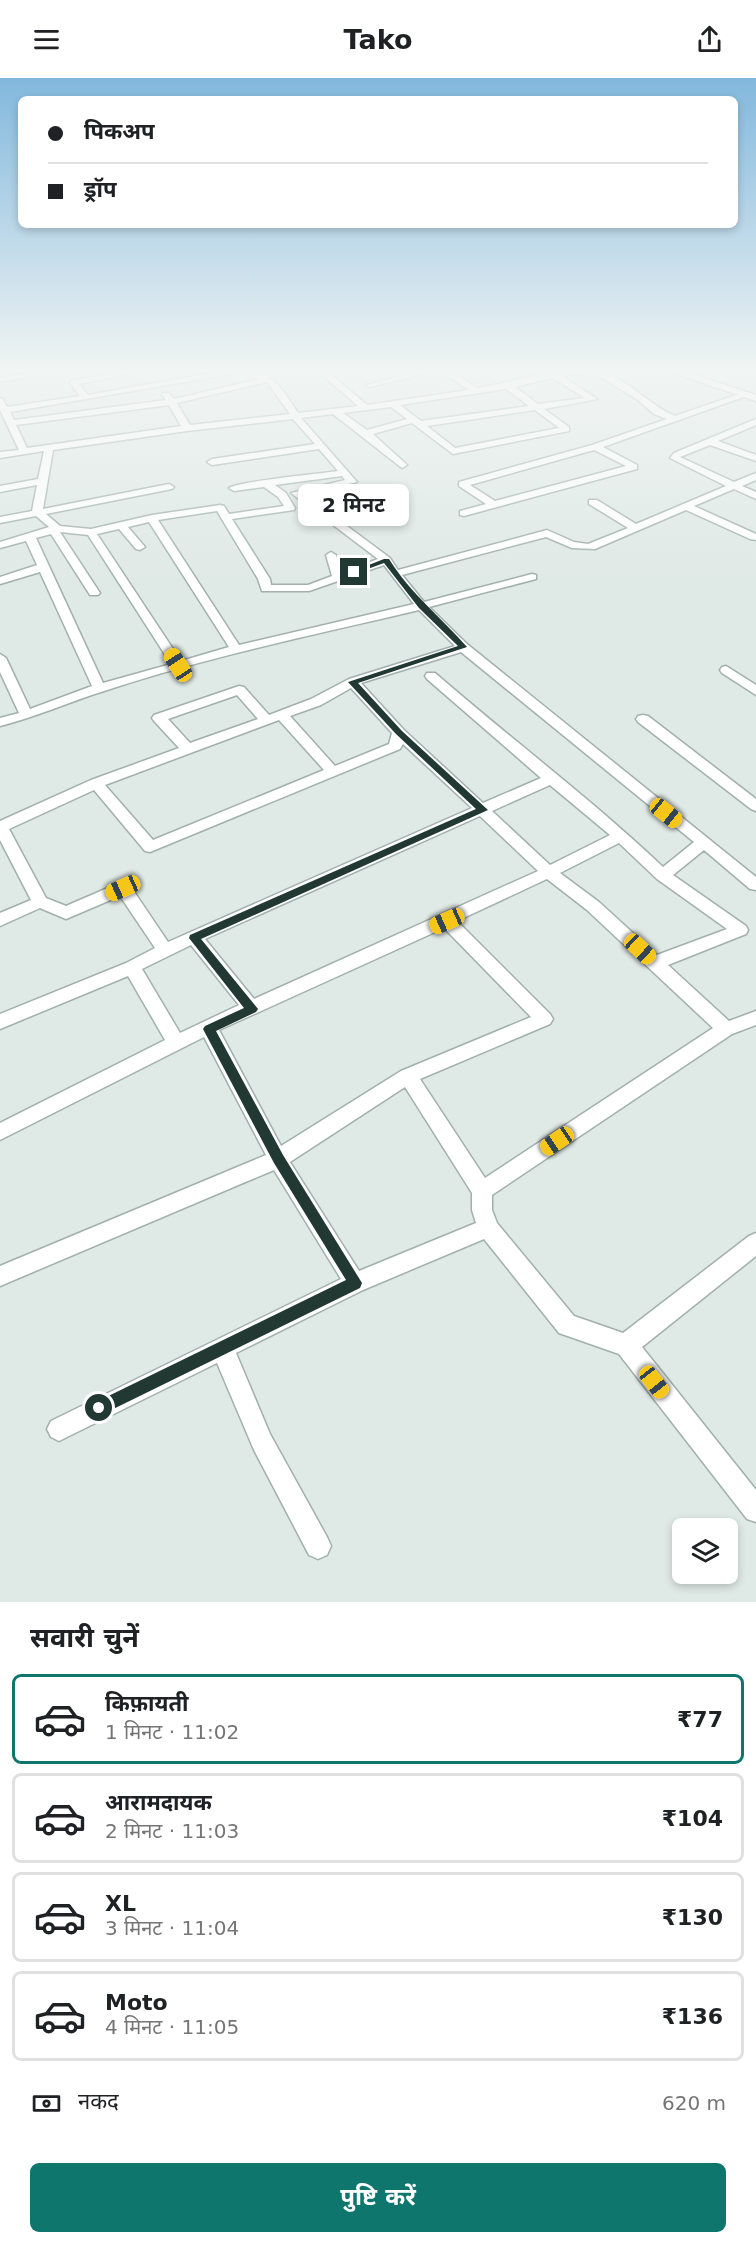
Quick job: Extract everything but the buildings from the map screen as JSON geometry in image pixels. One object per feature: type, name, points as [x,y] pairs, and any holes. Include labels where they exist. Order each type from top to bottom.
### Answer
[{"type":"street","points":[[19,440],[24,451]]},
{"type":"street","points":[[0,455],[99,440]]},
{"type":"street","points":[[318,440],[352,482],[296,493],[386,560],[394,574],[421,606],[463,647],[756,885]]},
{"type":"street","points":[[374,440],[402,465]]},
{"type":"street","points":[[440,440],[453,451],[509,440]]},
{"type":"street","points":[[494,505],[462,484],[613,440]]},
{"type":"street","points":[[756,458],[708,441],[675,458],[756,496]]},
{"type":"street","points":[[212,462],[323,446]]},
{"type":"street","points":[[37,512],[49,447]]},
{"type":"street","points":[[464,513],[634,467],[595,447]]},
{"type":"street","points":[[234,488],[345,473]]},
{"type":"street","points":[[394,574],[547,533],[572,546],[585,548],[637,529],[756,476]]},
{"type":"street","points":[[0,489],[42,481]]},
{"type":"street","points":[[226,517],[290,508],[282,495],[266,483]]},
{"type":"street","points":[[0,520],[169,487]]},
{"type":"street","points":[[593,502],[637,529]]},
{"type":"street","points":[[685,506],[754,537]]},
{"type":"street","points":[[0,544],[55,529],[91,532],[152,518],[220,508],[264,579],[266,589],[309,588],[386,560]]},
{"type":"street","points":[[37,512],[55,529],[94,593]]},
{"type":"street","points":[[152,518],[236,649]]},
{"type":"street","points":[[121,525],[140,547]]},
{"type":"street","points":[[91,532],[178,665]]},
{"type":"street","points":[[29,535],[99,688]]},
{"type":"street","points":[[331,555],[338,577]]},
{"type":"street","points":[[0,581],[43,567]]},
{"type":"street","points":[[0,722],[26,715],[99,688],[236,649],[421,606],[532,577]]},
{"type":"street","points":[[165,950],[123,888],[66,913],[40,902],[0,826],[96,783],[316,702],[352,682],[463,647]]},
{"type":"street","points":[[0,658],[26,715]]},
{"type":"street","points":[[726,670],[756,691]]},
{"type":"street","points":[[431,676],[498,735],[621,836],[662,875],[740,930],[655,963]]},
{"type":"street","points":[[352,682],[399,733],[550,873],[593,906],[726,1029]]},
{"type":"street","points":[[188,749],[159,718],[239,690],[267,720]]},
{"type":"street","points":[[281,714],[332,771]]},
{"type":"street","points":[[643,719],[702,767],[714,773],[756,806]]},
{"type":"street","points":[[96,783],[150,847],[395,746],[399,733]]},
{"type":"street","points":[[0,1022],[132,967],[165,950],[553,778]]},
{"type":"street","points":[[0,1132],[176,1042],[447,921],[550,873],[621,836]]},
{"type":"street","points":[[662,875],[703,843]]},
{"type":"street","points":[[0,920],[40,902]]},
{"type":"street","points":[[0,1276],[278,1159],[408,1076],[544,1019],[447,921]]},
{"type":"street","points":[[194,938],[252,1009]]},
{"type":"street","points":[[132,967],[176,1042]]},
{"type":"street","points":[[482,1191],[726,1029],[756,1018]]},
{"type":"street","points":[[209,1029],[278,1159],[355,1283]]},
{"type":"street","points":[[408,1076],[482,1191],[482,1210],[488,1228],[567,1326],[626,1345],[756,1510]]},
{"type":"street","points":[[59,1429],[355,1283],[488,1228]]},
{"type":"street","points":[[626,1345],[756,1243]]},
{"type":"street","points":[[222,1348],[262,1442],[318,1546]]},
{"type":"route","points":[[99,1408],[355,1283],[278,1159],[209,1029],[252,1009],[194,938],[483,810],[399,733],[352,682],[463,647],[421,606],[394,574],[386,560],[354,572]]}]
